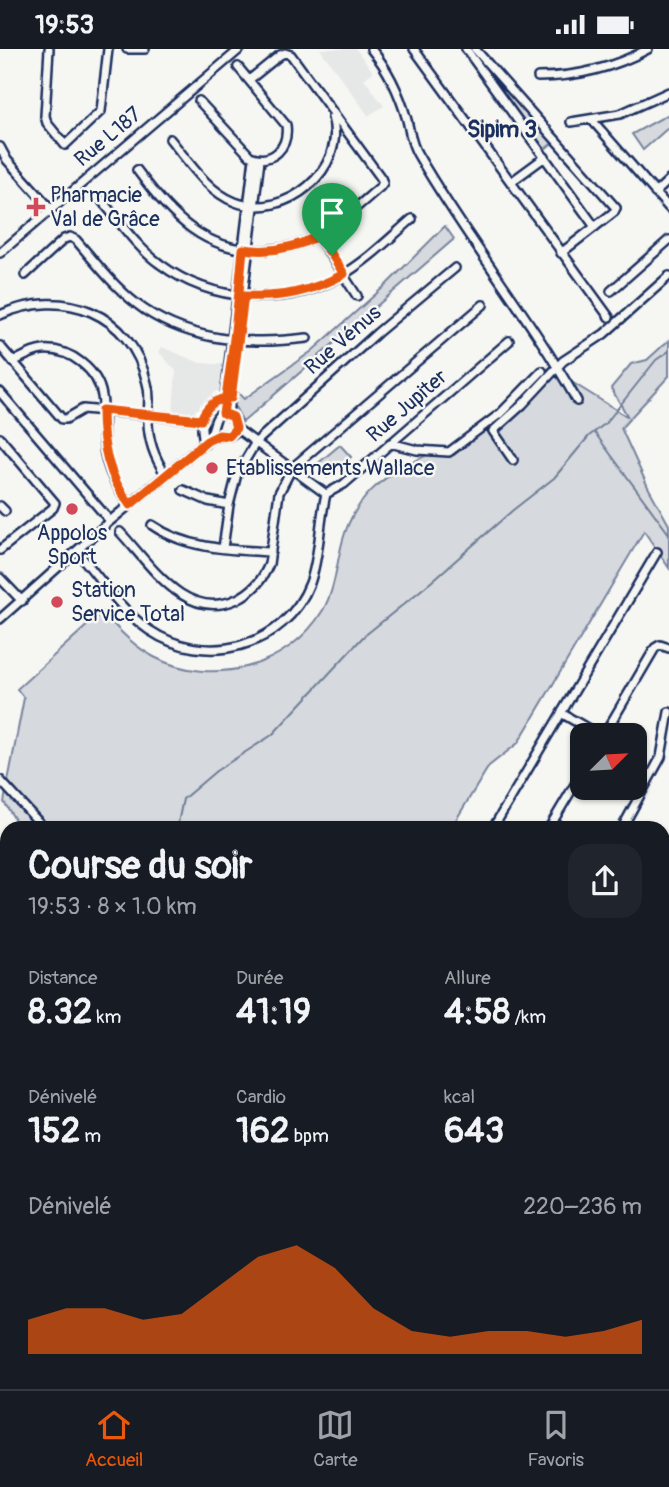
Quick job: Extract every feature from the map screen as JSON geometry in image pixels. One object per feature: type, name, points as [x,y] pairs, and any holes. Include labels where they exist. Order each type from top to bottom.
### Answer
[{"type":"street","points":[[49,49],[45,116],[47,123],[65,145],[101,111],[107,49]]},
{"type":"street","points":[[127,49],[145,49]]},
{"type":"street","name":"Rue L187","points":[[0,253],[240,49]]},
{"type":"street","points":[[371,49],[391,79],[403,106],[416,153],[484,260],[558,367],[577,401]]},
{"type":"street","points":[[414,49],[609,317]]},
{"type":"street","points":[[466,49],[595,227]]},
{"type":"street","points":[[475,49],[616,208],[561,253]]},
{"type":"street","points":[[538,77],[585,74],[608,68],[648,49]]},
{"type":"street","points":[[137,170],[152,190],[187,225],[218,245],[246,250],[286,248],[318,236],[383,183],[291,55],[285,53],[249,80]]},
{"type":"street","points":[[199,101],[242,150],[257,159],[278,153],[287,135],[286,125],[237,67]]},
{"type":"street","points":[[571,123],[636,108],[669,92]]},
{"type":"street","points":[[170,139],[215,190],[228,199],[252,206],[291,199],[304,191],[323,171],[334,133],[330,111]]},
{"type":"street","points":[[592,120],[669,208]]},
{"type":"street","points":[[0,147],[7,160],[51,209]]},
{"type":"street","points":[[511,182],[545,157]]},
{"type":"street","points":[[226,413],[257,159]]},
{"type":"street","points":[[655,193],[669,180]]},
{"type":"street","points":[[102,201],[158,263],[194,284],[241,295],[288,295],[309,290],[344,274],[412,219]]},
{"type":"street","points":[[318,236],[357,296]]},
{"type":"street","points":[[25,275],[64,239],[70,237],[145,310],[186,331],[236,340],[283,341],[307,338]]},
{"type":"street","points":[[611,291],[669,240]]},
{"type":"street","name":"Rue Vénus","points":[[223,548],[237,474],[256,442],[377,333],[456,268]]},
{"type":"street","points":[[513,460],[493,431],[558,367],[604,334],[669,276]]},
{"type":"street","points":[[0,315],[32,304],[57,302],[83,308],[106,320],[130,344],[144,370],[149,392],[149,439],[156,460],[166,475]]},
{"type":"street","points":[[120,532],[168,584],[191,601],[202,604],[230,602],[255,587],[264,576],[271,552],[279,493],[292,467],[483,305]]},
{"type":"street","name":"Rue Jupiter","points":[[326,494],[344,484],[509,341]]},
{"type":"street","points":[[0,347],[62,419],[79,410],[102,410],[201,420]]},
{"type":"street","points":[[13,362],[30,353],[56,351],[74,357],[96,378],[103,398],[103,442],[107,462],[130,505]]},
{"type":"street","points":[[390,443],[416,450],[449,452],[500,413],[542,371]]},
{"type":"street","points":[[0,392],[110,521]]},
{"type":"street","points":[[206,443],[201,432],[201,420],[206,409],[228,398]]},
{"type":"street","points":[[216,431],[229,436],[236,428],[236,422],[226,413]]},
{"type":"street","points":[[0,619],[110,521],[206,443],[216,431],[217,416],[226,413]]},
{"type":"street","points":[[84,560],[130,614],[161,638],[206,651],[237,647],[268,634],[296,609],[304,596],[314,570],[326,494],[236,428]]},
{"type":"street","points":[[0,438],[55,503],[53,508],[0,550]]},
{"type":"street","points":[[183,490],[208,501],[229,505]]},
{"type":"street","points":[[152,525],[181,540],[223,548],[271,552]]},
{"type":"street","points":[[497,821],[657,552]]},
{"type":"street","points":[[0,577],[22,601]]},
{"type":"street","points":[[609,723],[655,648],[660,645],[669,648]]},
{"type":"street","points":[[626,821],[661,757],[669,712]]},
{"type":"street","points":[[561,713],[580,723]]},
{"type":"street","points":[[0,780],[38,821]]},
{"type":"street","points":[[553,821],[570,793]]},
{"type":"shaded area","points":[[320,49],[356,49],[373,72],[364,79],[384,106],[366,117],[368,115]]},
{"type":"shaded area","points":[[473,49],[555,141],[545,149]]},
{"type":"shaded area","points":[[669,114],[669,127],[643,150],[632,134]]},
{"type":"shaded area","points":[[445,226],[454,239],[243,422],[235,407],[236,391],[244,399],[312,351],[386,285]]},
{"type":"shaded area","points":[[669,340],[669,376],[621,428],[669,525],[669,568],[644,531],[518,743],[489,766],[455,821],[16,821],[4,802],[24,698],[17,689],[102,612],[139,648],[177,666],[201,671],[224,671],[248,667],[270,658],[291,646],[323,610],[328,601],[350,521],[363,500],[391,474],[428,454],[454,455],[521,400],[549,368],[628,417],[611,388],[631,364],[647,360]]},
{"type":"shaded area","points":[[162,347],[200,363],[227,365],[225,392],[216,391],[200,404],[200,409],[196,409],[192,418],[173,412],[176,371],[159,352]]},
{"type":"shaded area","points":[[340,445],[351,457],[327,477],[316,465]]},
{"type":"waterway","points":[[178,821],[183,799],[216,771],[272,735],[363,637],[554,478],[589,436],[606,423],[656,360],[669,351]]},
{"type":"waterway","points":[[595,433],[669,534]]},
{"type":"place","name":"Pharmacie Val de Grâce","points":[[36,207]]},
{"type":"place","name":"Etablissements Wallace","points":[[212,468]]},
{"type":"place","name":"Appolos Sport","points":[[72,509]]},
{"type":"place","name":"Station Service Total","points":[[57,602]]},
{"type":"district","name":"Sipim 3","points":[[502,129]]},
{"type":"route","points":[[332,255],[318,236],[278,250],[243,249],[229,376],[226,398],[223,413],[229,414],[236,422],[234,433],[229,436],[219,435],[207,441],[130,505],[107,462],[102,410],[201,420],[206,409],[212,404],[219,400],[226,398],[231,398],[244,296],[288,295],[335,279],[344,274],[332,255]]}]
